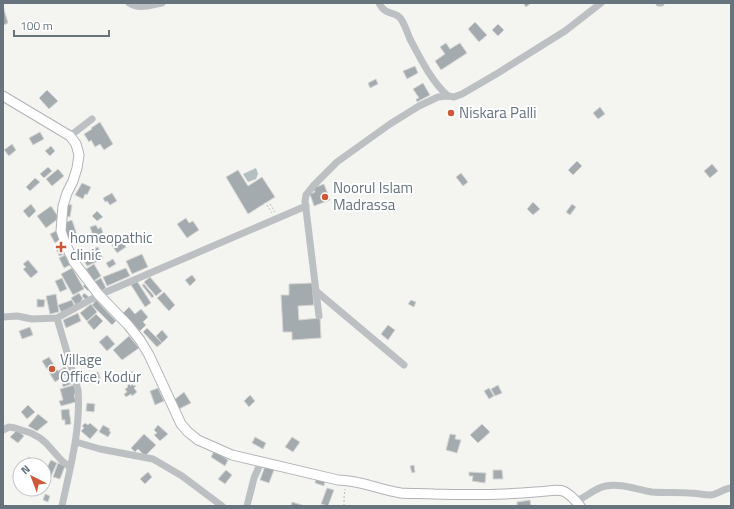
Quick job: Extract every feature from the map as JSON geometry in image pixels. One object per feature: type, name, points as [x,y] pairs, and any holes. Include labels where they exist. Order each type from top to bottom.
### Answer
[{"type":"main road","points":[[3,96],[70,136],[76,144],[79,154],[77,168],[67,193],[61,231],[74,262],[99,295],[128,325],[140,340],[149,355],[181,424],[198,440],[232,455],[336,480],[348,480],[401,493],[455,495],[564,490],[578,504]]},
{"type":"street","points":[[129,3],[142,7],[162,3]]},
{"type":"street","points":[[379,3],[383,10],[400,18],[431,75],[441,90],[448,96]]},
{"type":"street","points":[[319,316],[305,201],[306,196],[324,174],[337,162],[367,142],[390,124],[419,106],[438,97],[454,97],[462,94],[565,30],[601,3]]},
{"type":"street","points":[[70,136],[92,119]]},
{"type":"street","points":[[3,317],[17,316],[32,319],[57,318],[99,295],[306,206]]},
{"type":"street","points":[[316,291],[404,365]]},
{"type":"street","points":[[57,318],[78,390],[79,402],[76,442],[62,506]]},
{"type":"street","points":[[3,430],[9,427],[31,433],[46,443],[62,461],[70,467]]},
{"type":"street","points":[[76,442],[100,449],[153,459],[182,476],[222,506]]},
{"type":"street","points":[[247,506],[254,478],[260,462]]},
{"type":"street","points":[[578,504],[593,490],[605,486],[619,485],[652,492],[712,495],[731,488]]},
{"type":"path","points":[[267,204],[277,218]]},
{"type":"path","points":[[270,204],[277,218]]},
{"type":"path","points":[[336,480],[335,486],[346,489],[344,506]]},
{"type":"shaded area","points":[[256,168],[258,174],[256,179],[248,182],[243,174]]},
{"type":"building","points":[[523,3],[531,3],[526,7]]},
{"type":"building","points":[[3,6],[8,23],[4,25],[3,23]]},
{"type":"building","points":[[475,22],[487,35],[479,42],[468,29]]},
{"type":"building","points":[[498,24],[504,30],[498,36],[492,30]]},
{"type":"building","points":[[446,43],[450,49],[460,43],[467,53],[441,70],[435,61],[445,54],[440,47]]},
{"type":"building","points":[[415,66],[418,73],[407,79],[403,71]]},
{"type":"building","points":[[376,79],[378,84],[370,88],[368,83]]},
{"type":"building","points":[[423,83],[430,95],[417,102],[416,99],[419,98],[413,89]]},
{"type":"building","points":[[47,90],[58,101],[49,109],[39,98]]},
{"type":"building","points":[[600,107],[605,114],[598,119],[593,113]]},
{"type":"building","points":[[100,122],[113,144],[104,150],[100,144],[95,147],[91,140],[89,142],[84,134]]},
{"type":"building","points":[[40,132],[44,139],[33,145],[29,138]]},
{"type":"building","points":[[12,144],[16,150],[9,156],[4,150]]},
{"type":"building","points":[[51,146],[55,151],[50,156],[45,151]]},
{"type":"building","points":[[577,161],[582,166],[573,175],[568,170]]},
{"type":"building","points":[[712,164],[718,171],[710,178],[704,171]]},
{"type":"building","points":[[48,167],[52,171],[44,178],[40,174]]},
{"type":"building","points":[[58,169],[64,176],[52,186],[46,179]]},
{"type":"building","points":[[238,170],[248,186],[262,177],[275,197],[248,214],[226,177]]},
{"type":"building","points":[[461,173],[468,182],[463,186],[456,177]]},
{"type":"building","points":[[35,178],[40,182],[30,191],[26,187]]},
{"type":"building","points":[[82,183],[91,187],[83,199],[75,195]]},
{"type":"building","points":[[324,184],[330,200],[314,206],[310,194],[315,192],[313,188]]},
{"type":"building","points":[[112,193],[117,201],[110,205],[107,201],[105,202],[103,198]]},
{"type":"building","points":[[533,202],[540,209],[533,215],[527,209]]},
{"type":"building","points":[[31,204],[36,211],[29,218],[23,211]]},
{"type":"building","points":[[66,204],[72,205],[70,217],[64,216]]},
{"type":"building","points":[[572,204],[576,207],[570,215],[566,212]]},
{"type":"building","points":[[51,206],[59,218],[46,228],[37,216]]},
{"type":"building","points":[[97,211],[103,217],[97,221],[92,216]]},
{"type":"building","points":[[186,218],[189,223],[193,221],[199,230],[187,238],[177,224]]},
{"type":"building","points":[[72,220],[79,241],[70,244],[63,223]]},
{"type":"building","points":[[96,225],[98,229],[101,227],[104,236],[92,240],[90,227]]},
{"type":"building","points":[[56,231],[61,239],[55,243],[50,234]]},
{"type":"building","points":[[119,236],[126,247],[117,253],[110,242]]},
{"type":"building","points":[[60,244],[64,254],[59,256],[55,245]]},
{"type":"building","points":[[98,247],[103,259],[87,266],[83,259],[90,255],[88,251]]},
{"type":"building","points":[[142,254],[148,267],[132,274],[126,261]]},
{"type":"building","points":[[65,255],[70,265],[64,268],[59,258]]},
{"type":"building","points":[[113,259],[116,264],[109,268],[106,263]]},
{"type":"building","points":[[28,260],[38,272],[31,278],[23,269],[26,267],[23,264]]},
{"type":"building","points":[[94,264],[101,276],[94,281],[86,269]]},
{"type":"building","points":[[72,268],[84,289],[73,295],[61,274]]},
{"type":"building","points":[[126,268],[130,276],[107,286],[103,277]]},
{"type":"building","points":[[192,275],[196,280],[190,286],[185,280]]},
{"type":"building","points":[[150,277],[162,291],[156,296],[144,282]]},
{"type":"building","points":[[62,278],[67,289],[60,292],[55,281]]},
{"type":"building","points":[[101,278],[106,288],[99,292],[94,282]]},
{"type":"building","points":[[137,281],[151,303],[145,307],[131,285]]},
{"type":"building","points":[[88,282],[92,287],[88,291],[83,286]]},
{"type":"building","points":[[312,283],[314,305],[298,306],[299,320],[320,318],[321,338],[292,340],[292,332],[283,332],[281,295],[289,295],[289,284]]},
{"type":"building","points":[[144,284],[154,296],[152,298],[142,285]]},
{"type":"building","points":[[164,292],[175,305],[169,311],[157,298]]},
{"type":"building","points":[[79,293],[83,299],[81,300],[82,302],[76,305],[71,298]]},
{"type":"building","points":[[84,293],[89,297],[86,300],[82,296]]},
{"type":"building","points":[[56,294],[59,312],[50,314],[46,296]]},
{"type":"building","points":[[37,299],[45,300],[44,307],[37,307]]},
{"type":"building","points":[[72,300],[75,307],[61,312],[58,305]]},
{"type":"building","points":[[96,300],[116,321],[112,325],[92,305]]},
{"type":"building","points":[[411,300],[416,302],[414,307],[408,304]]},
{"type":"building","points":[[91,304],[97,312],[87,321],[80,313]]},
{"type":"building","points":[[129,307],[135,314],[141,309],[148,317],[143,322],[146,325],[140,331],[123,313]]},
{"type":"building","points":[[78,313],[81,321],[66,328],[63,320]]},
{"type":"building","points":[[96,314],[103,321],[94,330],[87,322]]},
{"type":"building","points":[[388,325],[395,330],[388,340],[381,334]]},
{"type":"building","points":[[30,327],[33,335],[22,339],[19,331]]},
{"type":"building","points":[[147,328],[162,343],[157,347],[143,332]]},
{"type":"building","points":[[162,330],[168,337],[162,343],[156,336]]},
{"type":"building","points":[[107,335],[115,344],[107,351],[99,342]]},
{"type":"building","points":[[129,336],[139,348],[122,360],[113,350]]},
{"type":"building","name":"Village Office, Kodur","points":[[49,357],[58,371],[65,367],[69,373],[55,382],[42,361]]},
{"type":"building","points":[[132,371],[136,375],[132,379],[128,375]]},
{"type":"building","points":[[98,372],[101,380],[88,384],[86,376]]},
{"type":"building","points":[[73,376],[74,383],[63,387],[63,379]]},
{"type":"building","points":[[129,384],[131,386],[132,384],[136,386],[134,388],[137,392],[132,396],[131,394],[126,397],[124,394],[127,392],[125,389]]},
{"type":"building","points":[[74,385],[76,402],[61,406],[59,401],[63,400],[60,389]]},
{"type":"building","points":[[498,385],[502,393],[495,396],[491,389]]},
{"type":"building","points":[[158,388],[164,401],[155,405],[150,391]]},
{"type":"building","points":[[489,388],[494,396],[489,399],[484,391]]},
{"type":"building","points":[[184,392],[191,403],[179,409],[174,400]]},
{"type":"building","points":[[250,395],[255,401],[249,407],[244,401]]},
{"type":"building","points":[[87,403],[95,404],[94,412],[86,411]]},
{"type":"building","points":[[28,405],[35,412],[27,419],[21,412]]},
{"type":"building","points":[[69,409],[71,424],[65,425],[65,420],[62,420],[61,410]]},
{"type":"building","points":[[38,414],[48,422],[37,431],[28,426]]},
{"type":"building","points":[[85,423],[88,425],[90,423],[98,430],[90,439],[81,431],[84,428],[82,426]]},
{"type":"building","points":[[482,424],[490,432],[478,443],[470,435]]},
{"type":"building","points":[[103,425],[110,429],[109,431],[111,432],[108,437],[99,432]]},
{"type":"building","points":[[158,425],[168,434],[160,441],[154,435],[157,433],[154,430]]},
{"type":"building","points":[[17,430],[24,436],[18,443],[10,437]]},
{"type":"building","points":[[144,434],[156,445],[145,456],[138,449],[135,452],[131,448]]},
{"type":"building","points":[[450,434],[456,435],[455,439],[461,440],[457,453],[446,450]]},
{"type":"building","points":[[255,437],[266,443],[263,449],[252,443]]},
{"type":"building","points":[[292,437],[300,442],[293,452],[285,447]]},
{"type":"building","points":[[214,451],[228,460],[225,466],[211,457]]},
{"type":"building","points":[[52,460],[57,463],[52,474]]},
{"type":"building","points":[[58,463],[65,466],[60,479],[53,477]]},
{"type":"building","points":[[414,465],[415,472],[412,473],[410,466]]},
{"type":"building","points":[[265,466],[274,470],[269,483],[260,480]]},
{"type":"building","points":[[226,470],[232,475],[225,484],[218,479]]},
{"type":"building","points":[[493,470],[502,470],[503,479],[493,479]]},
{"type":"building","points":[[148,472],[152,477],[145,484],[140,479]]},
{"type":"building","points":[[469,472],[486,473],[485,483],[472,481],[473,476],[469,476]]},
{"type":"building","points":[[316,478],[325,481],[324,486],[315,483]]},
{"type":"building","points":[[327,488],[334,490],[328,506],[321,504]]},
{"type":"building","points":[[44,497],[50,497],[48,502],[43,500]]},
{"type":"building","points":[[530,500],[531,506],[517,506],[517,502]]},
{"type":"building","points":[[292,502],[305,506],[291,506]]},
{"type":"place","name":"Niskara Palli","points":[[451,113]]},
{"type":"place","name":"Noorul Islam Madrassa","points":[[325,197]]},
{"type":"place","name":"homeopathic clinic","points":[[61,247]]},
{"type":"place","name":"Village Office, Kodur","points":[[52,369]]}]
